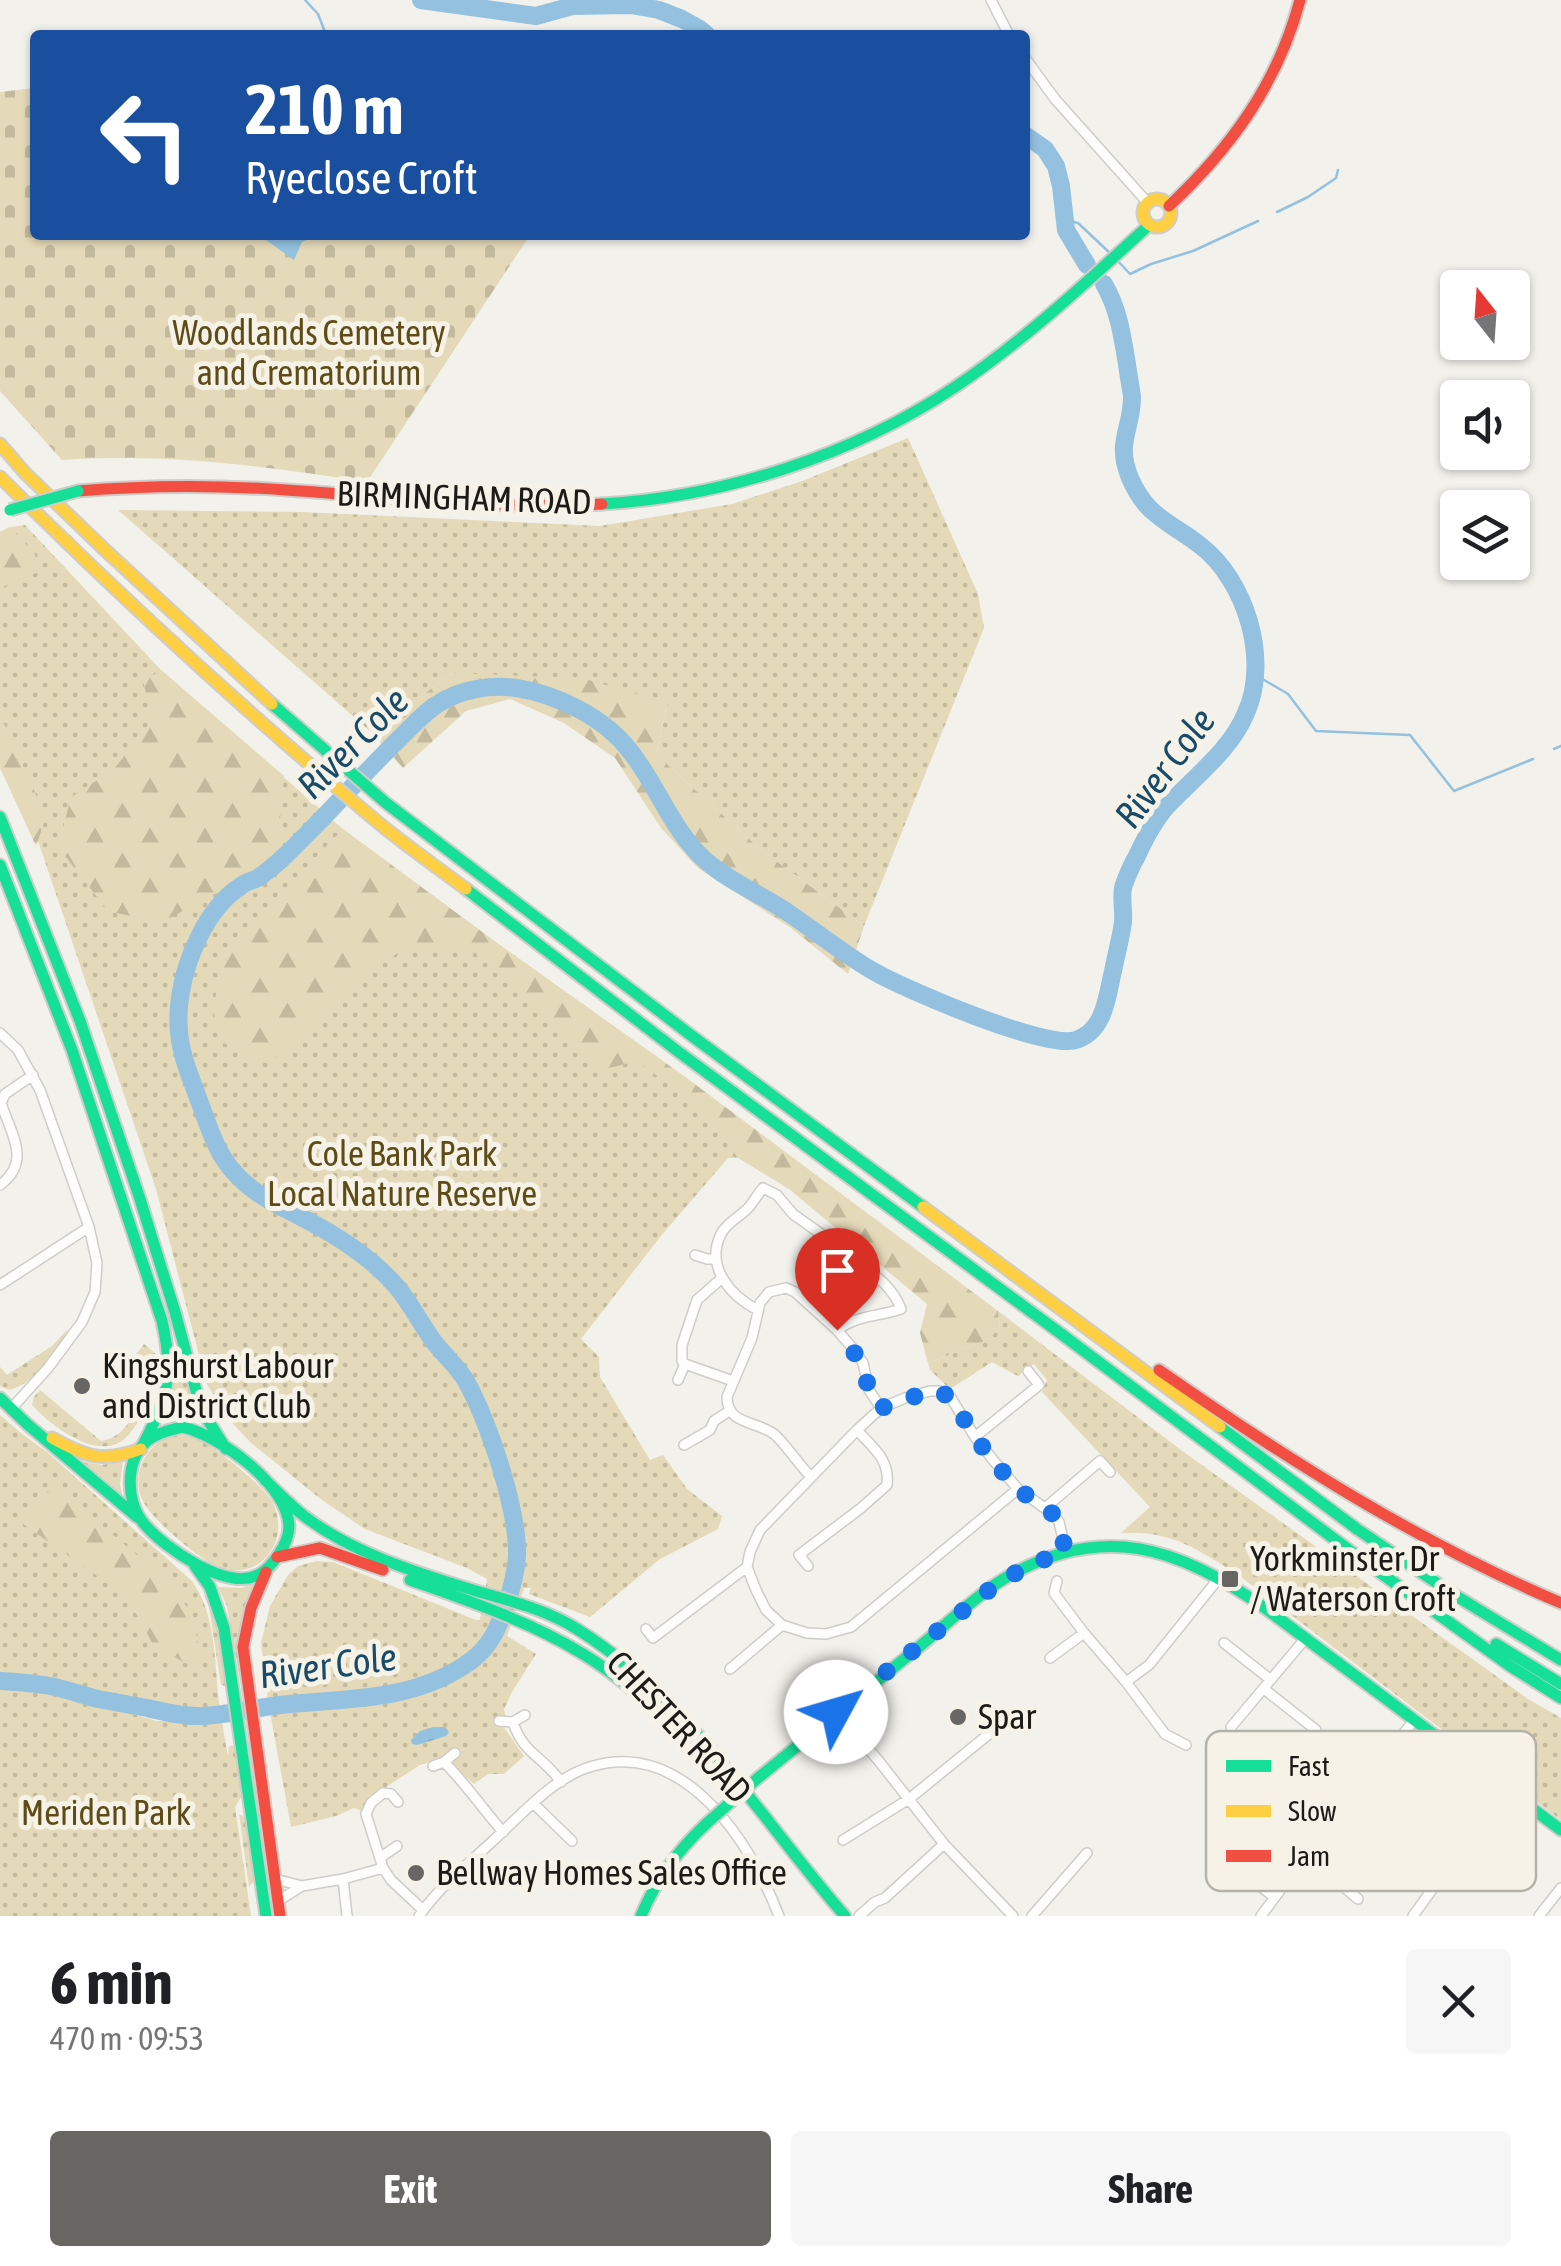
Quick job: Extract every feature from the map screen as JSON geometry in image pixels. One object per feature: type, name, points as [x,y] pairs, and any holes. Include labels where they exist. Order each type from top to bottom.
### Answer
[{"type":"main road","points":[[1170,206],[1160,199],[1147,202],[1142,215],[1149,225],[1164,224],[1170,217],[1170,206],[1212,164],[1242,126],[1272,75],[1291,33],[1300,0]]},
{"type":"main road","name":"BIRMINGHAM ROAD","points":[[5,511],[78,491],[146,485],[202,484],[513,506],[594,506],[672,497],[722,486],[822,454],[951,390],[1009,349],[1149,225]]},
{"type":"main road","points":[[0,444],[104,550],[386,803],[692,1036],[1356,1529],[1561,1660]]},
{"type":"main road","points":[[0,477],[88,564],[371,817],[680,1053],[1357,1556],[1561,1698]]},
{"type":"main road","points":[[0,817],[80,1022],[140,1196],[202,1408],[226,1449]]},
{"type":"main road","points":[[0,865],[64,1024],[160,1320],[169,1372],[166,1393],[132,1466],[132,1499],[144,1524]]},
{"type":"main road","points":[[1087,1327],[1158,1369],[1326,1482],[1464,1560],[1561,1602]]},
{"type":"main road","points":[[0,1398],[204,1576],[224,1628],[266,1916]]},
{"type":"main road","points":[[27,1424],[93,1459],[106,1460],[169,1430],[192,1428],[265,1480],[283,1504],[290,1524],[285,1545],[258,1586],[243,1647],[280,1916]]},
{"type":"main road","name":"CHESTER ROAD","points":[[265,1480],[309,1520],[358,1549],[472,1596],[571,1648],[616,1677],[686,1739],[836,1916]]},
{"type":"main road","points":[[642,1916],[668,1865],[758,1778],[999,1582],[1034,1563],[1066,1552],[1108,1546],[1145,1550],[1190,1562],[1306,1639],[1431,1731]]},
{"type":"main road","name":"CHESTER ROAD","points":[[277,1557],[320,1548],[472,1596],[522,1604],[587,1635],[644,1682],[726,1771],[846,1916]]},
{"type":"main road","points":[[1357,1556],[1561,1684]]},
{"type":"main road","points":[[192,1562],[220,1576],[234,1578],[266,1572]]},
{"type":"main road","points":[[1536,1811],[1561,1830]]},
{"type":"street","points":[[991,0],[1006,30]]},
{"type":"street","points":[[1030,65],[1147,202]]},
{"type":"street","points":[[0,1033],[18,1050],[33,1075],[89,1227],[98,1264],[90,1306],[70,1341],[11,1409]]},
{"type":"street","points":[[0,1185],[15,1172],[19,1157],[1,1103],[5,1094],[33,1075]]},
{"type":"street","points":[[752,1181],[777,1196],[793,1214],[828,1239]]},
{"type":"street","points":[[758,1310],[741,1302],[722,1278],[715,1259],[721,1234],[763,1188]]},
{"type":"street","points":[[0,1285],[89,1227]]},
{"type":"street","points":[[695,1255],[715,1259]]},
{"type":"street","points":[[853,1259],[895,1294],[906,1323]]},
{"type":"street","points":[[722,1278],[698,1300],[682,1345],[682,1361],[733,1381]]},
{"type":"street","points":[[811,1477],[774,1434],[729,1411],[727,1397],[752,1338],[764,1296],[786,1288],[795,1292],[837,1330],[862,1363],[869,1390],[881,1408]]},
{"type":"street","points":[[837,1330],[858,1318],[901,1309]]},
{"type":"street","points":[[678,1380],[685,1364]]},
{"type":"street","points":[[975,1437],[1039,1385],[1028,1371]]},
{"type":"street","points":[[1018,1489],[851,1627],[826,1634],[782,1625],[766,1610],[748,1567],[760,1530],[857,1430],[881,1408],[930,1391],[951,1398],[975,1437],[1018,1489],[1053,1514],[1066,1552]]},
{"type":"street","points":[[684,1444],[710,1430],[729,1411]]},
{"type":"street","points":[[808,1566],[799,1555],[886,1485],[886,1463],[857,1430]]},
{"type":"street","points":[[1045,1508],[1100,1461],[1110,1472]]},
{"type":"street","points":[[646,1629],[653,1638],[748,1567]]},
{"type":"street","points":[[1126,1682],[1150,1665],[1219,1578]]},
{"type":"street","points":[[1057,1581],[1054,1594],[1084,1634],[1165,1734],[1186,1745]]},
{"type":"street","points":[[730,1669],[782,1625]]},
{"type":"street","points":[[1050,1658],[1084,1634]]},
{"type":"street","points":[[1231,1727],[1306,1639]]},
{"type":"street","points":[[1224,1643],[1316,1730]]},
{"type":"street","points":[[836,1712],[1007,1914]]},
{"type":"street","points":[[499,1721],[513,1722],[525,1715]]},
{"type":"street","points":[[1405,1731],[1415,1719]]},
{"type":"street","points":[[513,1722],[526,1749],[548,1765],[560,1782]]},
{"type":"street","points":[[844,1840],[909,1799],[989,1734]]},
{"type":"street","points":[[433,1766],[454,1753]]},
{"type":"street","points":[[444,1762],[470,1788],[474,1800],[503,1832]]},
{"type":"street","points":[[398,1802],[391,1794],[383,1794],[370,1803],[366,1814],[390,1880],[421,1913],[533,1803],[560,1782],[592,1766],[608,1763],[637,1763],[661,1770],[707,1799],[728,1824],[756,1864],[779,1916]]},
{"type":"street","points":[[533,1803],[572,1841]]},
{"type":"street","points":[[859,1916],[944,1844]]},
{"type":"street","points":[[275,1879],[302,1886],[343,1880],[381,1863],[397,1846]]},
{"type":"street","points":[[1032,1916],[1088,1854]]},
{"type":"street","points":[[343,1880],[347,1916]]},
{"type":"street","points":[[278,1901],[302,1886]]},
{"type":"street","points":[[1539,1916],[1561,1888]]},
{"type":"street","points":[[1266,1891],[1274,1897]]},
{"type":"street","points":[[1261,1916],[1279,1891]]},
{"type":"street","points":[[1348,1891],[1358,1900]]},
{"type":"street","points":[[1413,1916],[1431,1891]]},
{"type":"green space","name":"Woodlands Cemetery and Crematorium","points":[[30,89],[30,240],[527,240],[367,482],[215,462],[139,458],[62,460],[0,391],[0,92]]},
{"type":"green space","points":[[908,438],[978,594],[984,628],[864,926],[760,849],[657,755],[667,704],[453,673],[371,732],[118,510],[302,512],[600,526],[732,504],[805,480]]},
{"type":"green space","name":"Cole Bank Park Local Nature Reserve","points":[[25,525],[161,670],[343,829],[688,1079],[738,1158],[728,1158],[581,1339],[599,1357],[600,1377],[650,1460],[663,1455],[687,1489],[722,1516],[718,1529],[660,1559],[590,1617],[529,1594],[531,1588],[524,1588],[507,1636],[536,1654],[504,1709],[506,1718],[494,1718],[524,1756],[504,1774],[488,1774],[474,1784],[443,1757],[420,1765],[372,1796],[362,1811],[354,1808],[291,1827],[261,1643],[270,1606],[288,1575],[298,1566],[333,1562],[476,1620],[480,1620],[487,1579],[365,1529],[322,1500],[250,1442],[224,1414],[206,1382],[156,1189],[38,841],[0,763],[0,532]]},
{"type":"green space","points":[[10,527],[35,554],[36,573],[0,588],[0,532]]},
{"type":"green space","points":[[161,670],[284,776],[276,862],[258,877],[200,900],[163,923],[108,911],[58,847],[71,797],[113,770],[153,721],[143,681]]},
{"type":"green space","points":[[453,673],[582,678],[667,703],[657,755],[760,849],[864,926],[848,974],[791,928],[698,868],[661,828],[615,758],[564,723],[510,699],[466,711],[403,768],[371,732]]},
{"type":"green space","points":[[0,715],[46,817],[36,846],[0,768]]},
{"type":"green space","points":[[343,829],[688,1079],[998,1311],[1000,1328],[987,1340],[928,1363],[920,1333],[927,1304],[789,1189],[738,1158],[708,1111],[636,1061],[606,1069],[471,949],[409,947],[360,975],[275,1058],[256,1060],[220,1041],[213,1009],[223,960]]},
{"type":"green space","points":[[998,1311],[1181,1450],[1528,1699],[1561,1718],[1561,1820],[1536,1801],[1536,1731],[1444,1731],[1237,1574],[1169,1538],[1121,1533],[1150,1507],[1042,1392],[1047,1380],[1034,1364],[1018,1376],[992,1362],[950,1389],[930,1370],[928,1363],[987,1340],[1000,1328]]},
{"type":"green space","points":[[68,1329],[54,1354],[30,1379],[11,1389],[0,1386],[0,1367],[7,1375],[52,1346]]},
{"type":"green space","points":[[144,1344],[155,1353],[152,1389],[138,1422],[120,1442],[105,1446],[82,1442],[48,1421],[32,1405],[40,1390],[101,1441],[110,1438],[132,1418],[151,1381],[128,1365]]},
{"type":"green space","points":[[174,1351],[201,1419],[174,1417],[161,1422]]},
{"type":"green space","points":[[0,1415],[192,1581],[211,1627],[220,1709],[182,1711],[58,1682],[0,1676]]},
{"type":"green space","points":[[190,1435],[235,1465],[273,1503],[278,1517],[275,1543],[260,1563],[249,1569],[221,1568],[202,1558],[168,1530],[144,1503],[138,1483],[148,1453],[164,1440]]},
{"type":"green space","points":[[81,1461],[101,1465],[123,1461],[123,1498]]},
{"type":"green space","points":[[54,1485],[170,1583],[194,1617],[202,1672],[154,1646],[127,1597],[19,1521]]},
{"type":"green space","points":[[256,1584],[240,1631],[240,1681],[227,1606],[218,1587]]},
{"type":"green space","points":[[204,1595],[210,1597],[216,1613],[226,1686],[221,1685]]},
{"type":"green space","name":"Meriden Park","points":[[14,1686],[157,1721],[222,1722],[228,1756],[229,1746],[236,1745],[243,1794],[235,1807],[251,1916],[0,1916],[0,1687]]},
{"type":"green space","points":[[247,1743],[251,1743],[275,1916],[272,1916]]},
{"type":"green space","points":[[239,1814],[246,1818],[255,1880],[249,1887]]},
{"type":"water","points":[[266,240],[306,240],[294,260]]},
{"type":"water","points":[[445,1727],[449,1732],[412,1744],[420,1731]]},
{"type":"waterway","points":[[305,0],[318,14],[324,30]]},
{"type":"waterway","name":"River Cole","points":[[421,0],[536,16],[572,6],[631,5],[659,10],[701,30]]},
{"type":"waterway","name":"River Cole","points":[[1030,138],[1045,149],[1056,166],[1066,230],[1087,265]]},
{"type":"waterway","points":[[1277,212],[1336,178],[1338,170]]},
{"type":"waterway","points":[[1065,220],[1078,223],[1111,254]]},
{"type":"waterway","points":[[1116,259],[1130,274],[1258,221]]},
{"type":"waterway","name":"River Cole","points":[[0,1681],[50,1686],[178,1715],[217,1715],[380,1696],[428,1684],[472,1660],[497,1628],[515,1574],[516,1537],[500,1467],[466,1381],[397,1287],[377,1267],[328,1232],[259,1194],[232,1170],[216,1145],[189,1074],[178,1022],[188,964],[217,909],[234,891],[263,875],[282,858],[436,705],[464,692],[505,687],[532,691],[579,709],[620,739],[674,822],[706,861],[862,964],[943,1003],[1036,1036],[1076,1040],[1093,1029],[1109,991],[1123,922],[1123,888],[1131,868],[1160,814],[1223,750],[1240,726],[1253,692],[1255,669],[1249,623],[1230,579],[1201,546],[1152,511],[1130,478],[1124,445],[1132,395],[1119,323],[1104,284]]},
{"type":"waterway","points":[[1254,674],[1288,694],[1316,731],[1410,735],[1454,791],[1533,759]]},
{"type":"waterway","points":[[1554,749],[1561,746]]},
{"type":"traffic: fast","points":[[602,504],[648,500],[740,482],[831,452],[874,433],[955,387],[1006,350],[1149,225]]},
{"type":"traffic: fast","points":[[10,510],[78,491]]},
{"type":"traffic: fast","points":[[272,704],[386,803],[923,1207]]},
{"type":"traffic: fast","points":[[0,817],[80,1021],[139,1196],[201,1409],[226,1449]]},
{"type":"traffic: fast","points":[[0,865],[72,1050],[162,1321],[168,1355],[166,1384],[144,1443]]},
{"type":"traffic: fast","points":[[466,889],[680,1053],[1357,1556],[1561,1698]]},
{"type":"traffic: fast","points":[[0,1398],[137,1517]]},
{"type":"traffic: fast","points":[[182,1427],[214,1440],[249,1464],[277,1494],[286,1510],[289,1526],[285,1544],[261,1573],[230,1577],[197,1565],[167,1545],[139,1516],[131,1494],[134,1459],[151,1438],[182,1427]]},
{"type":"traffic: fast","points":[[1220,1427],[1357,1529],[1561,1660]]},
{"type":"traffic: fast","points":[[265,1480],[304,1516],[360,1549],[421,1574],[550,1615],[617,1657],[688,1724],[845,1916]]},
{"type":"traffic: fast","points":[[758,1778],[991,1587],[1038,1561],[1073,1550],[1106,1546],[1170,1557],[1233,1587],[1429,1731]]},
{"type":"traffic: fast","points":[[195,1566],[210,1587],[224,1628],[266,1916]]},
{"type":"traffic: fast","points":[[410,1580],[520,1622],[583,1654],[637,1693],[685,1739]]},
{"type":"traffic: fast","points":[[1496,1644],[1561,1684]]},
{"type":"traffic: fast","points":[[707,1823],[758,1778]]},
{"type":"traffic: fast","points":[[1536,1811],[1561,1830]]},
{"type":"traffic: fast","points":[[641,1916],[669,1866],[707,1823]]},
{"type":"traffic: slow","points":[[1157,199],[1167,203],[1171,213],[1167,223],[1157,227],[1147,223],[1143,213],[1147,203],[1157,199]]},
{"type":"traffic: slow","points":[[0,444],[105,550],[272,704]]},
{"type":"traffic: slow","points":[[0,477],[273,733],[380,824],[466,889]]},
{"type":"traffic: slow","points":[[923,1207],[1220,1427]]},
{"type":"traffic: slow","points":[[52,1438],[95,1456],[116,1456],[141,1449]]},
{"type":"traffic: jam","points":[[1169,206],[1213,161],[1250,112],[1279,59],[1300,0]]},
{"type":"traffic: jam","points":[[78,491],[208,487],[483,504],[602,504]]},
{"type":"traffic: jam","points":[[1159,1370],[1256,1436],[1404,1526],[1561,1603]]},
{"type":"traffic: jam","points":[[277,1557],[320,1548],[383,1570]]},
{"type":"traffic: jam","points":[[266,1572],[251,1608],[243,1647],[280,1916]]},
{"type":"place","name":"Kingshurst Labour and District Club","points":[[82,1386]]},
{"type":"place","name":"Yorkminster Dr / Waterson Croft","points":[[1230,1579]]},
{"type":"place","name":"Spar","points":[[958,1717]]},
{"type":"place","name":"Bellway Homes Sales Office","points":[[416,1873]]},
{"type":"route","points":[[836,1712],[999,1582],[1022,1568],[1066,1552],[1053,1514],[1018,1489],[994,1462],[951,1398],[930,1391],[881,1408],[869,1390],[856,1352],[837,1330]]}]
